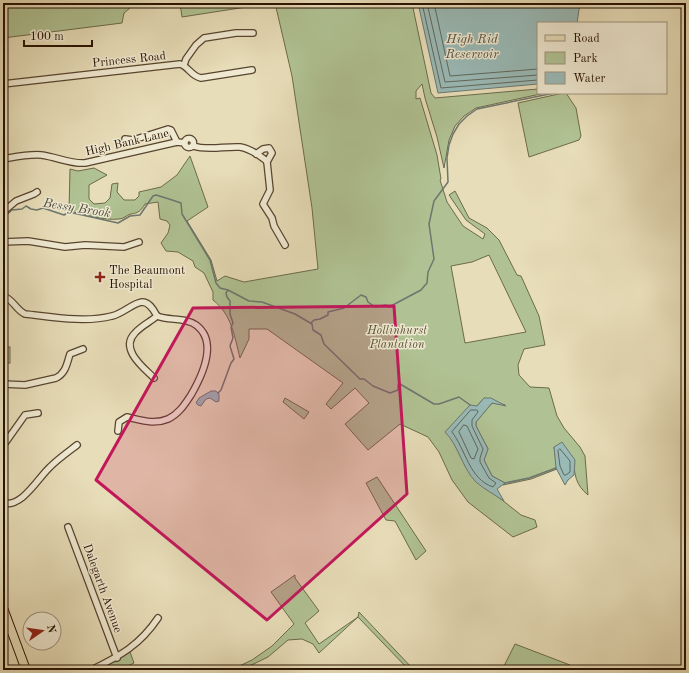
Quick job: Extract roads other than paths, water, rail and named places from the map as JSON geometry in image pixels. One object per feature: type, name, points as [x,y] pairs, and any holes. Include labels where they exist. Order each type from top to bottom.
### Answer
[{"type":"highway","points":[[3,608],[26,670]]},
{"type":"street","points":[[184,65],[186,59],[196,45],[204,38],[236,33],[253,33]]},
{"type":"street","name":"Princess Road","points":[[3,84],[180,64],[184,65],[193,75],[201,78],[252,70]]},
{"type":"street","points":[[125,139],[133,140],[168,129],[171,130],[177,142]]},
{"type":"street","name":"High Bank Lane","points":[[3,159],[43,155],[74,164],[85,163],[177,142],[185,143],[187,139],[191,139],[194,142],[193,146],[200,149],[238,147],[256,154]]},
{"type":"street","points":[[267,162],[272,153],[269,148],[263,149],[256,154],[264,158],[267,162],[270,190],[263,204],[272,218],[274,226],[285,245]]},
{"type":"street","points":[[3,212],[16,201],[38,191]]},
{"type":"street","points":[[3,242],[28,241],[65,247],[85,245],[124,247],[139,242]]},
{"type":"street","points":[[3,296],[10,298],[21,312],[25,314],[67,318],[97,319],[112,316],[123,312],[138,303],[144,302],[149,304],[157,316],[190,322],[199,329],[205,338],[207,351],[203,372],[183,408],[166,420],[150,422],[126,417],[119,422],[118,431]]},
{"type":"street","points":[[154,378],[133,356],[130,345],[133,334],[157,316]]},
{"type":"street","points":[[3,384],[25,385],[56,378],[65,370],[70,354],[83,349]]},
{"type":"street","points":[[3,446],[25,415],[38,413]]},
{"type":"street","points":[[3,504],[8,505],[13,503],[26,494],[33,488],[49,467],[77,445]]},
{"type":"street","name":"Dalegarth Avenue","points":[[68,527],[117,658]]},
{"type":"street","points":[[91,670],[117,658],[140,641],[150,631],[158,618]]},
{"type":"water","name":"High Rid Reservoir","points":[[418,3],[580,3],[577,22],[537,22],[537,84],[438,93]]},
{"type":"water","points":[[211,391],[216,391],[219,394],[219,401],[216,402],[210,398],[206,399],[201,406],[196,403],[199,398]]},
{"type":"water","points":[[484,398],[491,398],[506,406],[492,403],[476,422],[476,426],[488,449],[484,460],[492,476],[505,483],[497,489],[504,501],[476,482],[467,470],[454,444],[445,432],[470,405],[477,406]]},
{"type":"water","points":[[562,442],[575,460],[574,475],[565,485],[556,468],[554,447]]},
{"type":"waterway","points":[[311,323],[314,320],[328,315],[328,312],[344,308],[361,295],[366,297],[368,302],[375,307],[386,305],[389,307],[421,290],[427,283],[428,272],[434,259],[429,224],[434,201],[448,182],[447,158],[449,145],[459,124],[477,109],[549,94]]},
{"type":"waterway","name":"Bessy Brook","points":[[3,218],[12,210],[22,209],[26,206],[31,209],[37,210],[43,208],[64,215],[69,212],[118,223],[130,216],[140,215],[153,196],[156,195],[181,203],[182,214],[210,260],[216,283],[220,288],[228,290],[249,301],[262,302],[295,314],[312,324],[313,330],[321,335],[324,344],[360,379],[364,379],[373,386],[390,393],[398,390],[398,385],[400,384],[434,404],[439,404],[459,397],[470,405]]},
{"type":"waterway","points":[[218,393],[221,390],[231,363],[234,359],[230,346],[233,338],[231,327],[233,323],[230,314],[230,301],[226,293],[228,290]]},
{"type":"waterway","points":[[505,483],[529,478],[556,468]]},
{"type":"place","name":"The Beaumont Hospital","points":[[100,277]]},
{"type":"park label","name":"Hollinhurst Plantation","points":[[397,337]]}]
